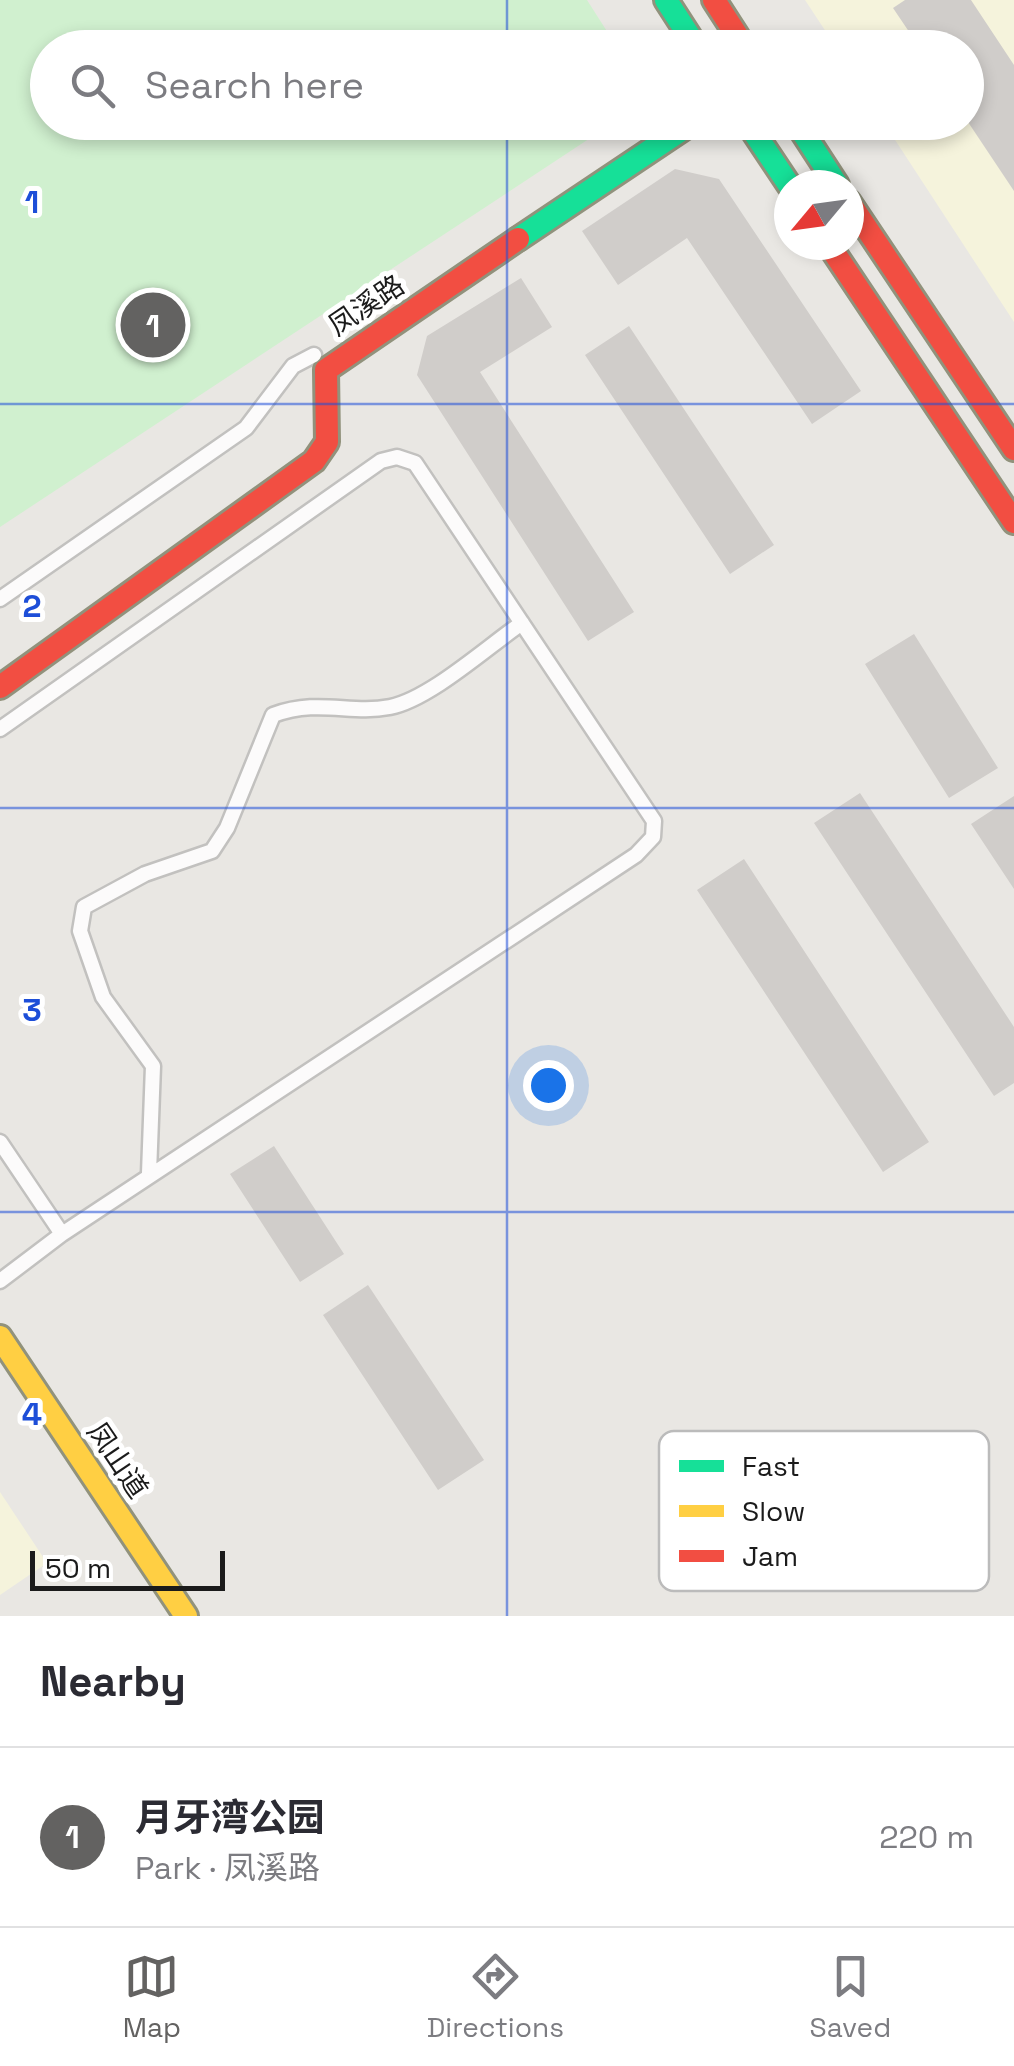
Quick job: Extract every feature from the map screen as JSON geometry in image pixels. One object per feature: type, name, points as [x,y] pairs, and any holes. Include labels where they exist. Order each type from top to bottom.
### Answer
[{"type":"street","points":[[639,0],[658,30]]},
{"type":"street","points":[[666,0],[685,30]]},
{"type":"street","points":[[700,0],[704,30]]},
{"type":"street","points":[[714,0],[734,30]]},
{"type":"street","name":"凤溪路","points":[[0,670],[279,470],[311,441],[314,424],[305,373],[314,355],[647,140]]},
{"type":"street","name":"凤溪路","points":[[0,687],[314,462],[327,442],[326,370],[649,140]]},
{"type":"street","points":[[759,140],[779,170]]},
{"type":"street","points":[[808,140],[828,170]]},
{"type":"street","points":[[864,224],[1014,449]]},
{"type":"street","points":[[839,260],[1014,522]]},
{"type":"street","name":"凤山道","points":[[0,1337],[186,1616]]},
{"type":"street","name":"凤山道","points":[[0,1368],[166,1616]]},
{"type":"lane","points":[[0,599],[246,428],[293,366],[314,355]]},
{"type":"lane","points":[[0,729],[382,461],[397,457],[415,463],[654,821],[653,838],[636,855],[150,1173],[0,1281]]},
{"type":"lane","points":[[150,1173],[153,1066],[102,998],[80,931],[84,907],[145,874],[212,851],[227,828],[274,715],[297,706],[385,708],[408,702],[522,623]]},
{"type":"lane","points":[[0,1142],[62,1234]]},
{"type":"shaded area","points":[[805,0],[1014,0],[1014,322],[895,140],[984,140],[984,30],[825,30]]},
{"type":"shaded area","points":[[0,1492],[47,1563],[0,1595]]},
{"type":"green space","points":[[0,0],[587,0],[606,30],[30,30],[30,140],[587,140],[0,527]]},
{"type":"building","points":[[905,0],[971,0],[1014,65],[1014,191],[980,140],[984,140],[984,30],[908,30],[893,8]]},
{"type":"building","points":[[675,169],[719,179],[861,391],[812,424],[687,238],[618,285],[582,231]]},
{"type":"building","points":[[521,278],[552,327],[480,372],[634,612],[588,641],[417,375],[427,336]]},
{"type":"building","points":[[629,326],[774,545],[730,574],[585,355]]},
{"type":"building","points":[[914,634],[998,768],[949,798],[865,664]]},
{"type":"building","points":[[860,793],[1014,1027],[1014,1083],[994,1096],[814,823]]},
{"type":"building","points":[[1014,796],[1014,889],[971,824]]},
{"type":"building","points":[[744,859],[929,1142],[883,1172],[697,890]]},
{"type":"building","points":[[274,1146],[344,1254],[300,1282],[230,1174]]},
{"type":"building","points":[[368,1285],[484,1460],[438,1490],[323,1315]]},
{"type":"traffic: fast","points":[[666,0],[685,30]]},
{"type":"traffic: fast","points":[[518,239],[666,140]]},
{"type":"traffic: fast","points":[[759,140],[779,170]]},
{"type":"traffic: fast","points":[[808,140],[827,170]]},
{"type":"traffic: slow","points":[[0,1337],[186,1616]]},
{"type":"traffic: jam","points":[[714,0],[733,30]]},
{"type":"traffic: jam","points":[[864,224],[1014,449]]},
{"type":"traffic: jam","points":[[0,687],[314,461],[327,442],[326,370],[518,239]]},
{"type":"traffic: jam","points":[[839,260],[1014,522]]},
{"type":"place","name":"月牙湾公园","points":[[153,325]]}]
